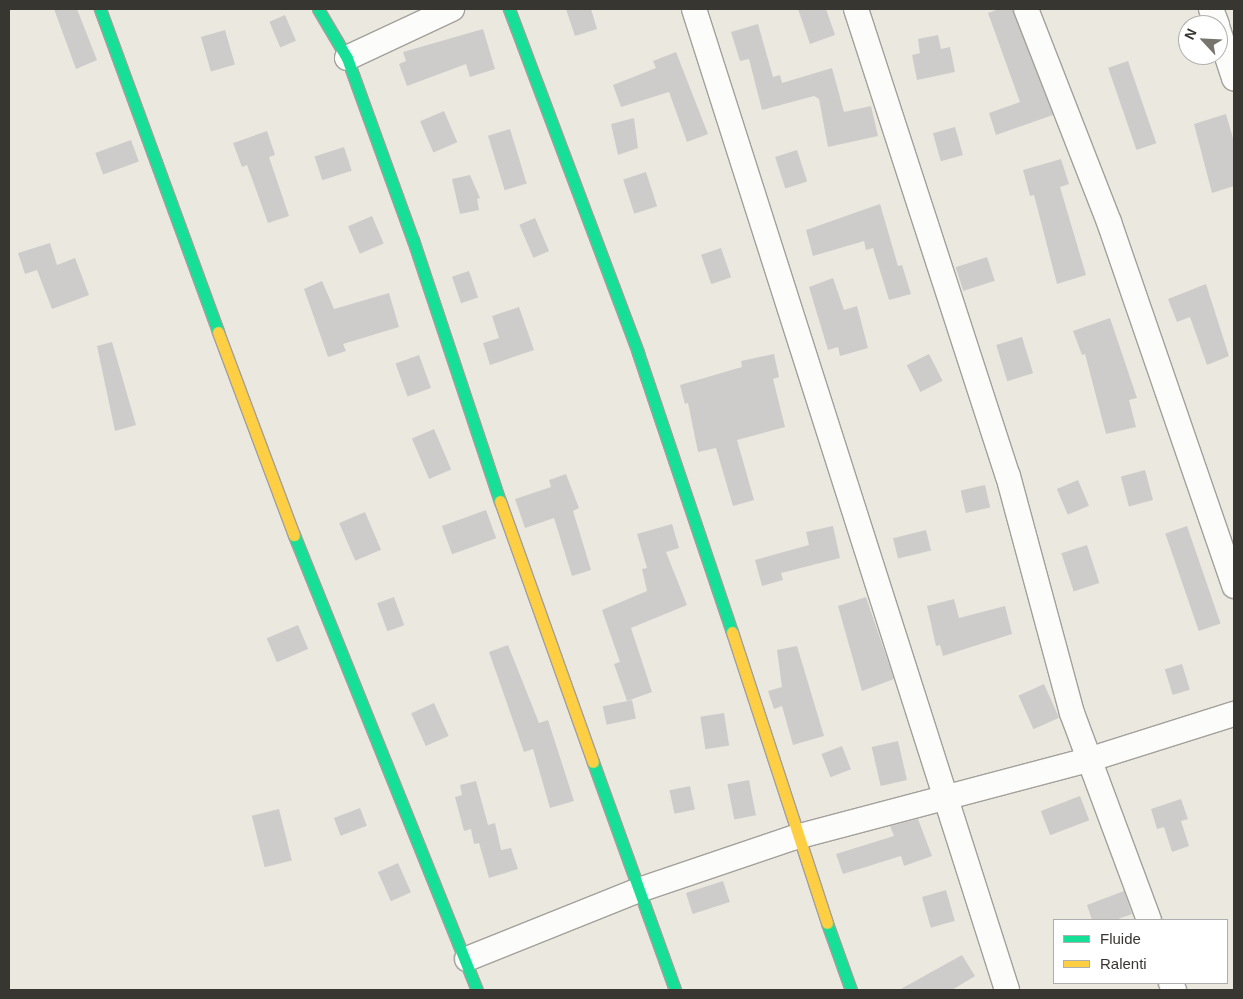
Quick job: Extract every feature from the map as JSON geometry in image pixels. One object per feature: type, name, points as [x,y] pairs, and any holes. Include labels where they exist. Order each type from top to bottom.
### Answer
[{"type":"street","points":[[100,9],[282,505],[467,959],[477,990]]},
{"type":"street","points":[[318,9],[348,58],[675,990]]},
{"type":"street","points":[[348,58],[452,9]]},
{"type":"street","points":[[509,9],[638,353],[751,688],[796,837],[851,990]]},
{"type":"street","points":[[694,9],[1007,990]]},
{"type":"street","points":[[856,9],[1008,476],[1072,713],[1091,759],[1149,919]]},
{"type":"street","points":[[1026,9],[1109,222],[1234,586]]},
{"type":"street","points":[[1228,60],[1234,78]]},
{"type":"street","points":[[467,959],[639,890],[796,837],[1091,759],[1234,714]]},
{"type":"building","points":[[54,9],[77,9],[97,60],[76,69]]},
{"type":"building","points":[[566,9],[591,9],[597,29],[575,36]]},
{"type":"building","points":[[798,9],[826,9],[835,35],[810,44]]},
{"type":"building","points":[[999,9],[1013,9],[1053,115],[996,135],[989,113],[1020,102],[988,13]]},
{"type":"building","points":[[285,15],[296,41],[280,47],[269,22]]},
{"type":"building","points":[[758,24],[773,77],[780,75],[782,83],[832,68],[844,112],[871,106],[878,136],[828,147],[819,99],[814,96],[762,110],[749,59],[740,61],[731,32]]},
{"type":"building","points":[[483,29],[495,69],[470,77],[466,64],[407,86],[399,64],[406,61],[403,52]]},
{"type":"building","points":[[225,30],[235,65],[211,71],[201,37]]},
{"type":"building","points":[[938,35],[941,49],[950,47],[955,72],[917,80],[912,55],[920,53],[918,39]]},
{"type":"building","points":[[676,52],[708,134],[687,142],[669,92],[621,107],[613,85],[656,68],[653,61]]},
{"type":"building","points":[[1128,61],[1156,143],[1136,150],[1108,68]]},
{"type":"building","points":[[444,111],[457,142],[433,152],[420,121]]},
{"type":"building","points":[[1226,114],[1234,142],[1234,186],[1212,193],[1194,124]]},
{"type":"building","points":[[634,118],[638,148],[618,155],[611,124]]},
{"type":"building","points":[[955,127],[963,155],[941,161],[933,133]]},
{"type":"building","points":[[510,129],[527,184],[505,190],[488,136]]},
{"type":"building","points":[[267,131],[275,155],[269,157],[289,216],[268,223],[247,165],[242,167],[233,143]]},
{"type":"building","points":[[131,140],[139,162],[103,175],[95,153]]},
{"type":"building","points":[[344,147],[352,171],[322,180],[315,157]]},
{"type":"building","points":[[797,150],[807,181],[785,188],[775,157]]},
{"type":"building","points":[[1061,159],[1069,184],[1060,187],[1086,275],[1057,284],[1034,195],[1030,196],[1023,170]]},
{"type":"building","points":[[646,172],[657,206],[634,214],[623,179]]},
{"type":"building","points":[[470,175],[480,198],[477,199],[479,210],[460,214],[452,179]]},
{"type":"building","points":[[880,204],[898,266],[902,265],[911,294],[889,300],[873,248],[866,250],[864,241],[813,256],[806,230]]},
{"type":"building","points":[[372,216],[384,244],[360,254],[348,226]]},
{"type":"building","points":[[535,218],[549,251],[533,258],[519,225]]},
{"type":"building","points":[[50,243],[57,265],[75,258],[89,295],[52,309],[37,270],[25,274],[18,253]]},
{"type":"building","points":[[721,248],[731,277],[711,284],[701,255]]},
{"type":"building","points":[[987,257],[995,281],[963,291],[956,267]]},
{"type":"building","points":[[469,271],[478,297],[461,303],[452,277]]},
{"type":"building","points":[[833,278],[844,310],[857,306],[868,348],[840,356],[838,347],[828,350],[809,287]]},
{"type":"building","points":[[322,281],[334,309],[389,293],[399,327],[343,344],[346,351],[328,357],[304,289]]},
{"type":"building","points":[[1206,284],[1229,356],[1207,365],[1190,317],[1177,322],[1168,299]]},
{"type":"building","points":[[519,307],[534,350],[490,365],[483,343],[499,338],[492,316]]},
{"type":"building","points":[[1110,318],[1137,398],[1129,400],[1136,427],[1106,434],[1085,354],[1082,355],[1073,331]]},
{"type":"building","points":[[1022,337],[1033,373],[1007,381],[996,345]]},
{"type":"building","points":[[112,342],[136,425],[115,431],[97,346]]},
{"type":"building","points":[[774,354],[779,377],[773,379],[785,427],[737,440],[754,500],[733,506],[716,448],[698,452],[688,403],[685,404],[680,385],[742,367],[741,361]]},
{"type":"building","points":[[929,354],[943,381],[920,392],[907,365]]},
{"type":"building","points":[[419,355],[431,388],[407,396],[396,364]]},
{"type":"building","points":[[434,429],[451,470],[429,479],[412,438]]},
{"type":"building","points":[[1145,470],[1153,500],[1129,506],[1121,476]]},
{"type":"building","points":[[566,474],[579,508],[573,511],[591,570],[572,576],[554,518],[525,528],[515,499],[551,487],[549,480]]},
{"type":"building","points":[[1078,480],[1089,506],[1068,515],[1057,489]]},
{"type":"building","points":[[985,485],[990,507],[966,513],[961,491]]},
{"type":"building","points":[[486,510],[496,538],[452,554],[442,526]]},
{"type":"building","points":[[365,512],[381,550],[355,561],[339,523]]},
{"type":"building","points":[[672,524],[679,548],[666,552],[687,605],[631,628],[652,692],[627,701],[614,664],[620,662],[602,610],[647,591],[642,569],[647,568],[637,534]]},
{"type":"building","points":[[833,526],[840,558],[781,573],[783,580],[762,586],[755,560],[809,545],[806,532]]},
{"type":"building","points":[[1187,526],[1221,623],[1199,631],[1165,533]]},
{"type":"building","points":[[926,530],[931,550],[898,559],[893,538]]},
{"type":"building","points":[[1087,545],[1099,583],[1074,591],[1061,553]]},
{"type":"building","points":[[394,597],[404,625],[387,631],[377,603]]},
{"type":"building","points":[[866,597],[894,679],[862,691],[838,606]]},
{"type":"building","points":[[954,599],[959,618],[1005,606],[1012,634],[943,656],[940,645],[936,646],[927,606]]},
{"type":"building","points":[[298,625],[308,649],[277,662],[267,638]]},
{"type":"building","points":[[508,645],[539,723],[548,720],[574,801],[550,808],[533,749],[524,752],[489,652]]},
{"type":"building","points":[[797,646],[824,736],[793,745],[782,706],[774,709],[768,691],[782,687],[777,650]]},
{"type":"building","points":[[1182,664],[1190,690],[1173,695],[1165,669]]},
{"type":"building","points":[[1044,684],[1059,718],[1033,729],[1018,695]]},
{"type":"building","points":[[632,700],[636,719],[607,725],[603,706]]},
{"type":"building","points":[[434,703],[449,736],[426,746],[411,713]]},
{"type":"building","points":[[724,713],[729,746],[705,749],[700,717]]},
{"type":"building","points":[[898,741],[907,780],[881,786],[872,747]]},
{"type":"building","points":[[842,746],[851,769],[830,777],[821,754]]},
{"type":"building","points":[[749,780],[756,815],[734,820],[727,784]]},
{"type":"building","points":[[476,781],[488,825],[495,823],[501,850],[511,848],[518,869],[489,878],[479,843],[474,844],[471,829],[464,831],[455,797],[462,795],[460,785]]},
{"type":"building","points":[[690,786],[695,809],[674,814],[669,790]]},
{"type":"building","points":[[1080,796],[1089,820],[1050,835],[1041,811]]},
{"type":"building","points":[[1181,799],[1188,819],[1181,821],[1189,846],[1172,852],[1164,827],[1157,829],[1151,809]]},
{"type":"building","points":[[360,808],[367,826],[341,836],[334,818]]},
{"type":"building","points":[[279,809],[292,860],[265,867],[252,816]]},
{"type":"building","points":[[918,819],[932,856],[904,866],[901,856],[843,874],[836,854],[894,836],[890,826]]},
{"type":"building","points":[[398,863],[411,892],[391,901],[378,872]]},
{"type":"building","points":[[723,881],[730,902],[693,914],[686,893]]},
{"type":"building","points":[[946,890],[955,921],[931,928],[922,897]]},
{"type":"building","points":[[1124,891],[1132,914],[1118,919],[1092,919],[1087,905]]},
{"type":"building","points":[[962,955],[975,976],[952,990],[899,990]]},
{"type":"traffic: fast","points":[[100,9],[218,332]]},
{"type":"traffic: fast","points":[[318,9],[347,58],[413,240],[500,501]]},
{"type":"traffic: fast","points":[[509,9],[638,353],[732,632]]},
{"type":"traffic: fast","points":[[294,535],[477,990]]},
{"type":"traffic: fast","points":[[593,762],[675,990]]},
{"type":"traffic: fast","points":[[827,923],[851,990]]},
{"type":"traffic: slow","points":[[218,332],[294,535]]},
{"type":"traffic: slow","points":[[500,501],[593,762]]},
{"type":"traffic: slow","points":[[732,632],[827,923]]}]
